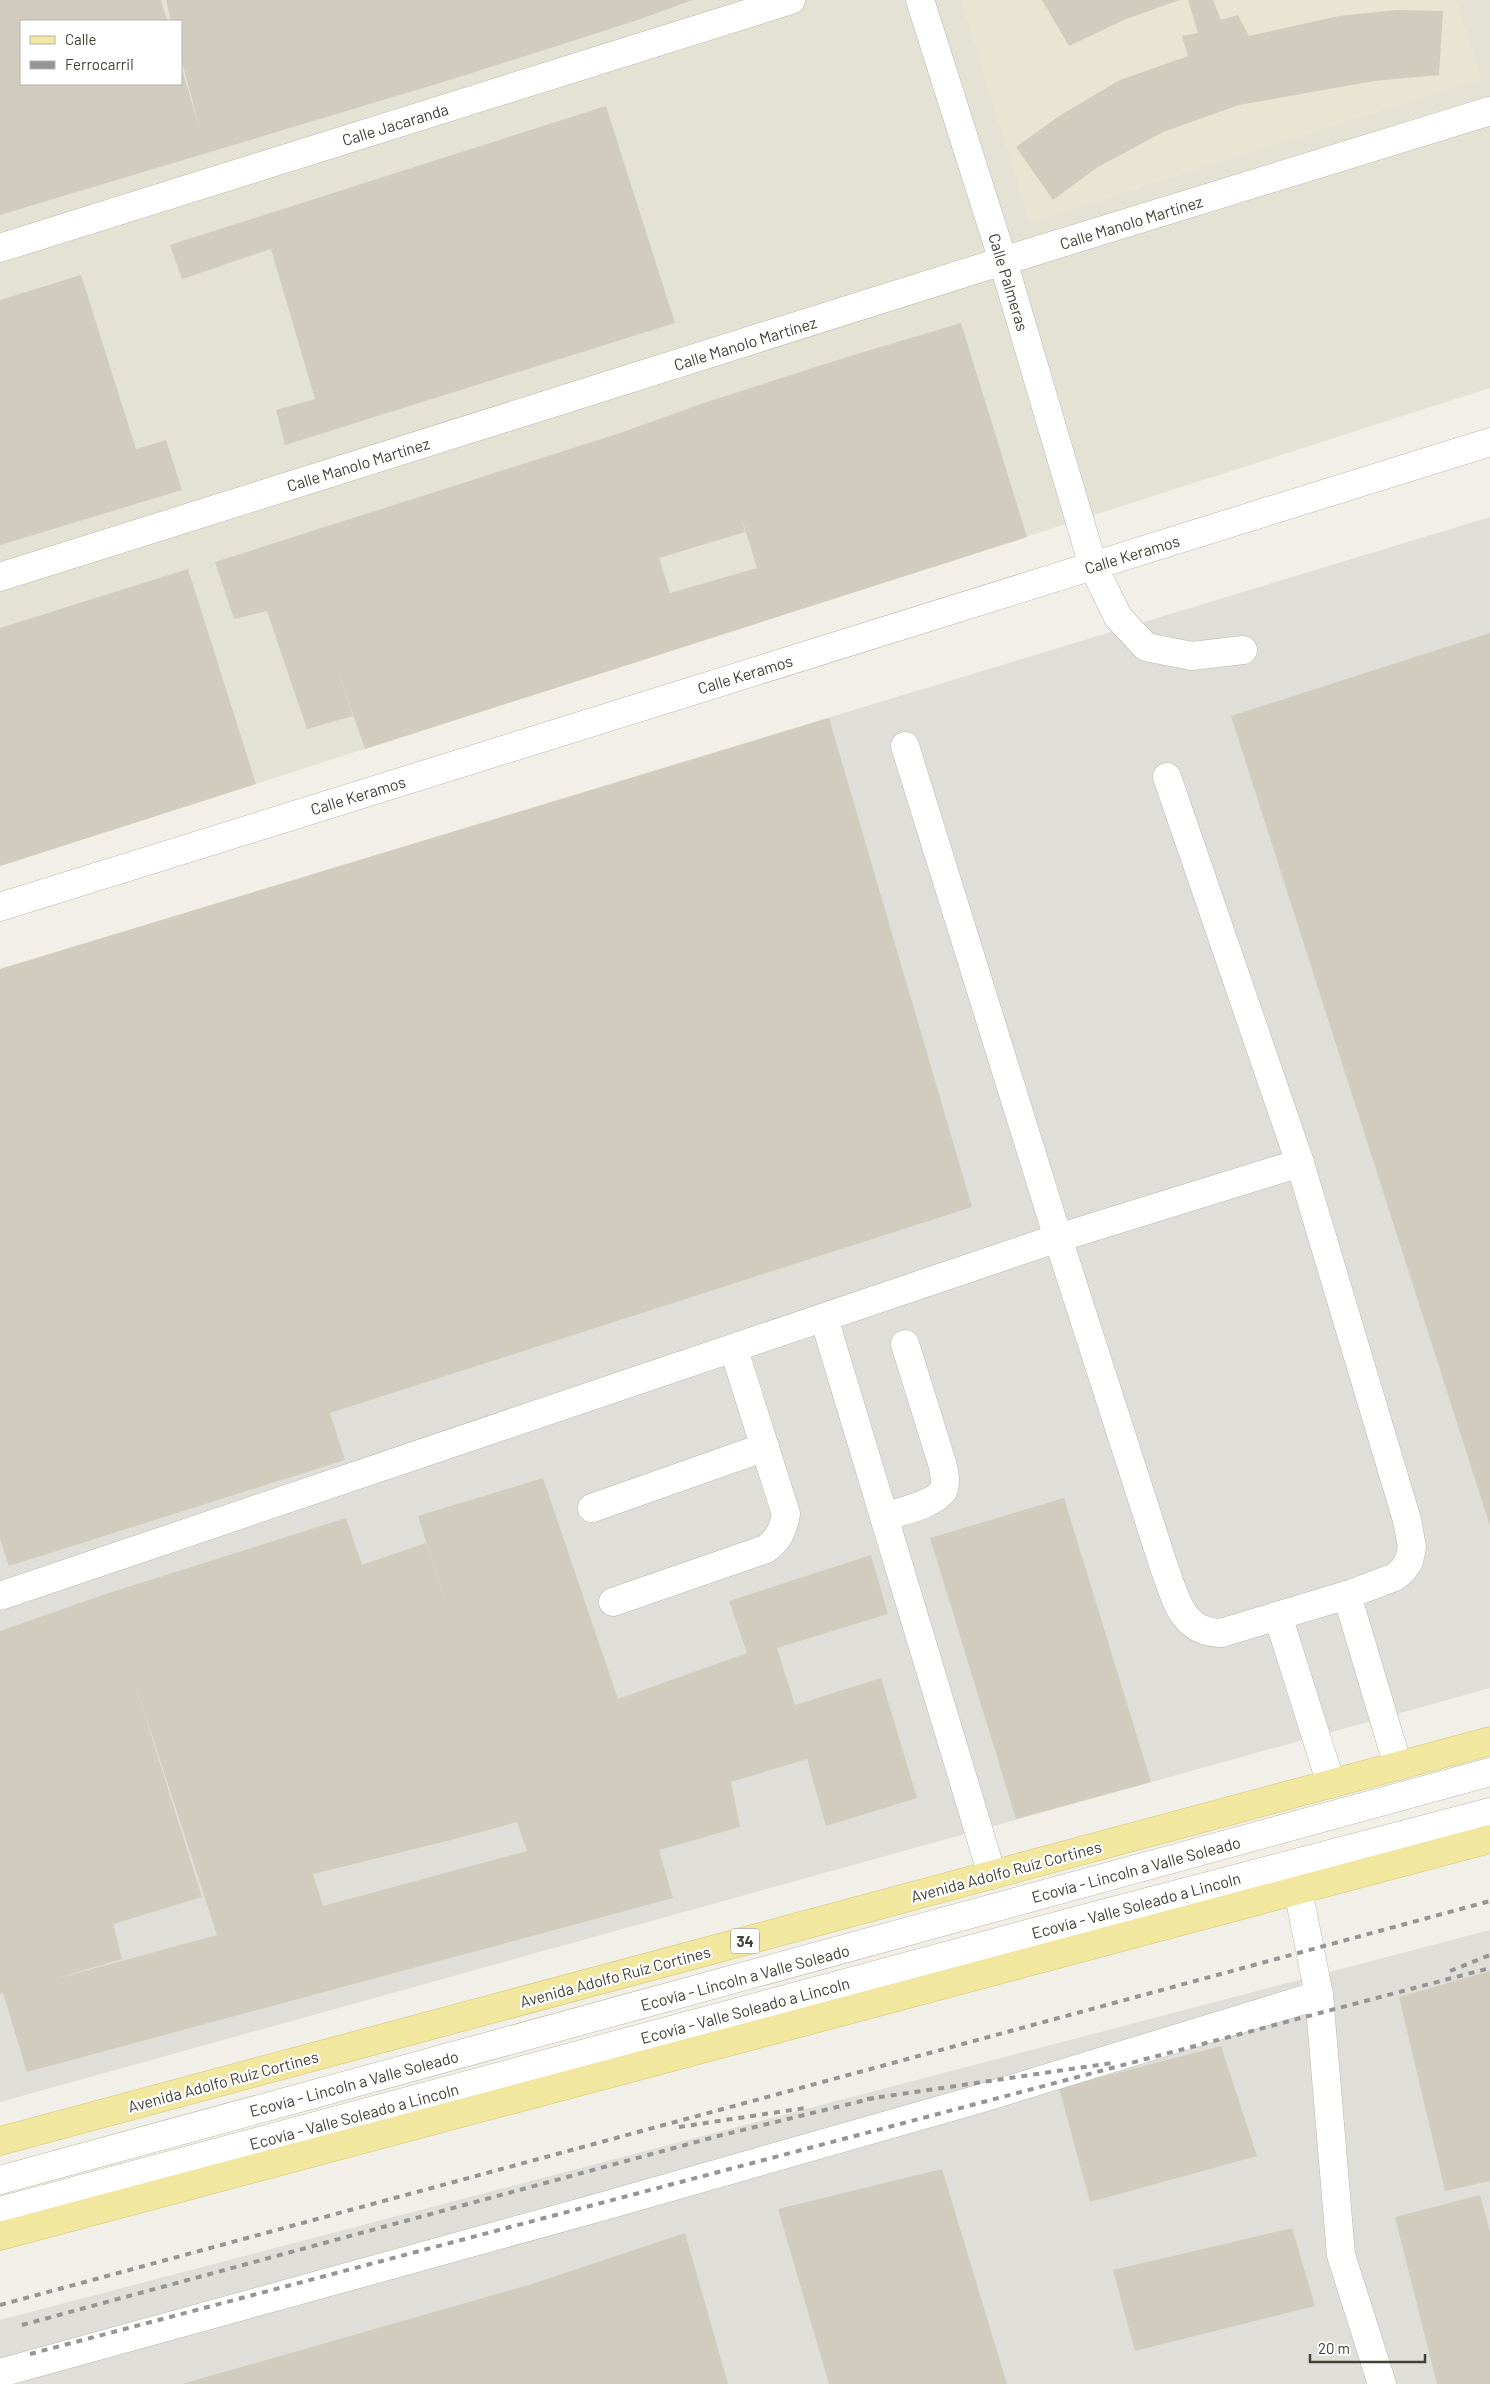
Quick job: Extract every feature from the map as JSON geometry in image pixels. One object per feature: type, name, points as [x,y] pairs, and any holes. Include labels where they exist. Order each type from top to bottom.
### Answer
[{"type":"main road","name":"Avenida Adolfo Ruíz Cortines","points":[[0,2141],[1490,1741]]},
{"type":"main road","points":[[0,2236],[1490,1839]]},
{"type":"street","name":"Calle Jacaranda","points":[[0,248],[791,0]]},
{"type":"street","name":"Calle Palmeras","points":[[920,0],[1003,261],[1093,566],[1118,617],[1146,647],[1192,656],[1242,650]]},
{"type":"street","name":"Calle Manolo Martínez","points":[[0,577],[1003,261],[1490,111]]},
{"type":"street","name":"Calle Keramos","points":[[0,907],[1490,442]]},
{"type":"street","points":[[904,746],[1058,1238],[1163,1564],[1179,1606],[1189,1622],[1207,1633],[1221,1633],[1347,1595],[1394,1577],[1403,1570],[1410,1560],[1412,1547],[1407,1520],[1300,1163],[1167,777]]},
{"type":"street","points":[[0,1596],[734,1350],[1058,1238],[1300,1163]]},
{"type":"street","points":[[824,1318],[992,1875]]},
{"type":"street","points":[[884,1517],[933,1500],[943,1491],[945,1478],[905,1344]]},
{"type":"street","points":[[613,1602],[766,1549],[775,1542],[783,1530],[786,1514],[734,1350]]},
{"type":"street","points":[[592,1508],[765,1447]]},
{"type":"street","points":[[1347,1595],[1398,1766]]},
{"type":"street","points":[[1278,1616],[1331,1784]]},
{"type":"street","name":"Ecovía - Lincoln a Valle Soleado","points":[[0,2180],[1490,1772]]},
{"type":"street","name":"Ecovía - Valle Soleado a Lincoln","points":[[0,2211],[1079,1920],[1490,1812]]},
{"type":"street","points":[[1298,1890],[1319,1995],[1341,2254],[1382,2384]]},
{"type":"street","points":[[0,2374],[597,2208],[978,2099],[1319,1995]]},
{"type":"shaded area","points":[[0,0],[1490,0],[1490,388],[0,866]]},
{"type":"shaded area","points":[[961,0],[1456,0],[1481,79],[1030,223]]},
{"type":"shaded area","points":[[1490,517],[1490,1688],[0,2102],[0,969]]},
{"type":"shaded area","points":[[1490,1930],[1490,2384],[0,2384],[0,2320]]},
{"type":"building","points":[[0,0],[161,0],[167,20],[20,20],[20,85],[182,85],[182,69],[201,133],[182,62],[182,20],[171,20],[166,0],[692,0],[638,20],[453,79],[0,215]]},
{"type":"building","points":[[1042,0],[1180,0],[1126,19],[1069,46]]},
{"type":"building","points":[[1188,0],[1213,0],[1221,20],[1238,15],[1249,36],[1339,16],[1397,10],[1443,11],[1439,75],[1374,81],[1239,105],[1163,132],[1098,167],[1053,200],[1016,147],[1059,116],[1120,80],[1188,56],[1182,36],[1198,33]]},
{"type":"building","points":[[606,106],[675,323],[285,445],[276,410],[315,399],[271,249],[182,279],[170,245]]},
{"type":"building","points":[[81,275],[136,449],[166,440],[182,490],[0,545],[0,300]]},
{"type":"building","points":[[961,323],[1027,537],[365,749],[337,668],[353,716],[307,729],[267,611],[234,619],[215,562],[620,433],[704,403]],"holes":[[[741,516],[757,568],[670,593],[659,558],[745,532]]]},
{"type":"building","points":[[188,569],[256,784],[0,866],[0,628]]},
{"type":"building","points":[[1490,633],[1490,1526],[1231,716]]},
{"type":"building","points":[[829,718],[972,1207],[330,1413],[345,1460],[9,1566],[0,1539],[0,969]]},
{"type":"building","points":[[543,1478],[618,1699],[747,1653],[729,1601],[871,1555],[888,1614],[777,1648],[795,1705],[881,1678],[917,1798],[826,1826],[807,1759],[731,1782],[740,1827],[659,1850],[673,1898],[27,2072],[3,1993],[0,1994],[0,1631],[106,1594],[346,1518],[362,1565],[426,1543],[451,1620],[418,1516]],"holes":[[[132,1674],[217,1935],[48,1981],[122,1959],[113,1924],[202,1897]],[[517,1822],[527,1851],[323,1906],[313,1874]]]},
{"type":"building","points":[[1064,1498],[1151,1782],[1016,1819],[930,1538]]},
{"type":"building","points":[[1490,1971],[1490,2181],[1445,2191],[1399,1997]]},
{"type":"building","points":[[1221,2046],[1257,2156],[1090,2202],[1059,2088]]},
{"type":"building","points":[[942,2169],[1007,2384],[829,2384],[778,2209]]},
{"type":"building","points":[[1480,2195],[1490,2232],[1490,2384],[1437,2384],[1395,2217]]},
{"type":"building","points":[[1292,2228],[1315,2306],[1135,2351],[1113,2270]]},
{"type":"building","points":[[685,2233],[728,2384],[182,2384],[532,2284]]},
{"type":"railway","points":[[0,2305],[1490,1901]]},
{"type":"railway","points":[[1450,1971],[1490,1955]]},
{"type":"railway","points":[[30,2354],[1490,1968]]},
{"type":"railway","points":[[867,2099],[1112,2063]]},
{"type":"railway","points":[[22,2325],[722,2135],[874,2098]]},
{"type":"railway","points":[[679,2127],[805,2108]]}]
